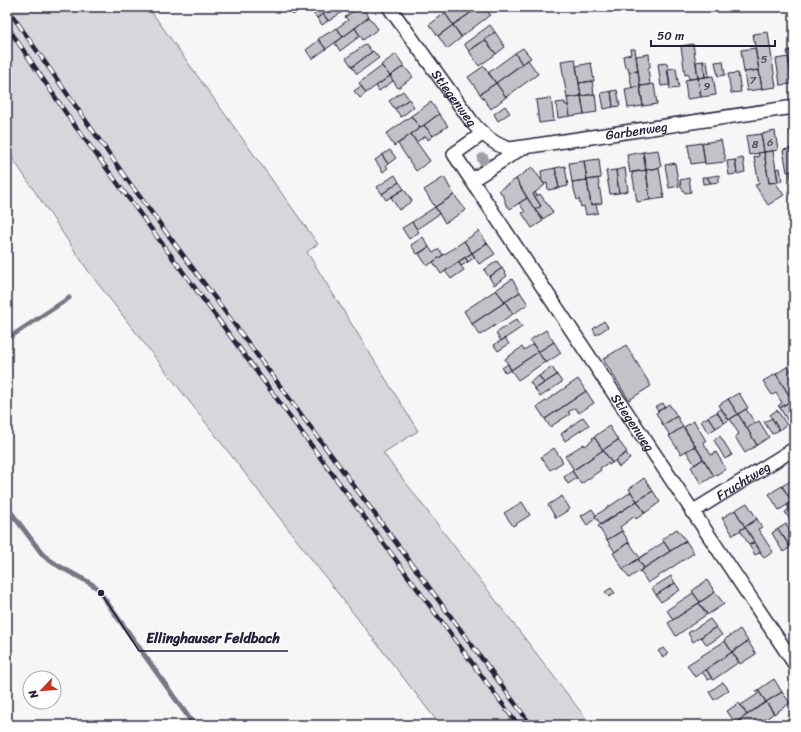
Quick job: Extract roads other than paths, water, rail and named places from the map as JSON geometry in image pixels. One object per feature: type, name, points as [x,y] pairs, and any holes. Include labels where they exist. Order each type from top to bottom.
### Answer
[{"type":"street","name":"Stiegenweg","points":[[389,7],[482,134],[454,154],[794,663]]},
{"type":"street","name":"Garbenweg","points":[[482,134],[500,146],[510,149],[794,107]]},
{"type":"street","points":[[472,180],[521,148]]},
{"type":"street","name":"Fruchtweg","points":[[692,512],[794,450]]},
{"type":"waterway","points":[[7,339],[69,298]]},
{"type":"waterway","points":[[7,507],[43,555],[96,587],[194,725]]},
{"type":"railway","points":[[7,8],[126,178],[531,725]]},
{"type":"railway","points":[[7,26],[70,119],[518,725]]},
{"type":"place","name":"Ellinghauser Feldbach","points":[[101,593]]}]
